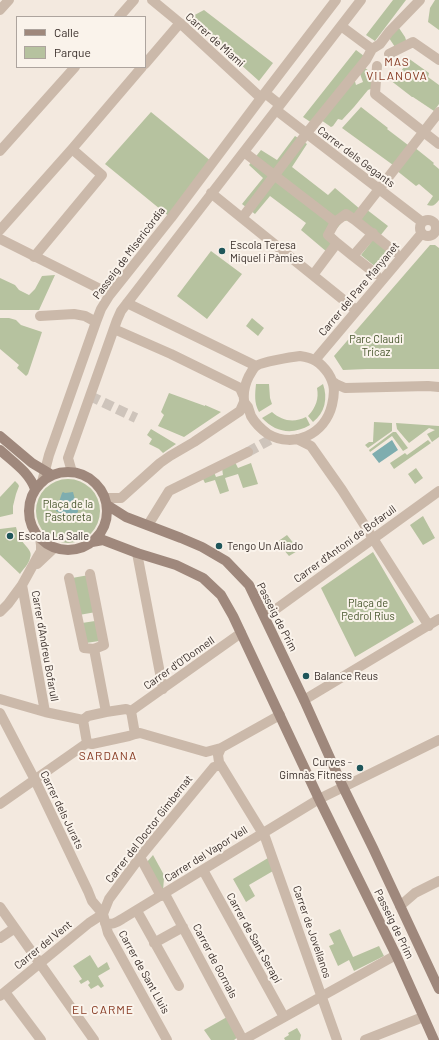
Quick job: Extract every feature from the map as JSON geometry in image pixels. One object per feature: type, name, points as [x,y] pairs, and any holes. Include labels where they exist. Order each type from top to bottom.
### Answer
[{"type":"street","points":[[0,10],[9,0]]},
{"type":"street","points":[[120,16],[134,0]]},
{"type":"street","name":"Carrer de Miami","points":[[152,0],[180,23],[261,98]]},
{"type":"street","name":"Passeig de Misericòrdia","points":[[49,473],[49,455],[101,308],[336,0]]},
{"type":"street","points":[[72,472],[68,458],[121,311],[360,0]]},
{"type":"street","points":[[242,218],[306,134],[376,47],[420,0]]},
{"type":"street","points":[[146,63],[180,23]]},
{"type":"street","points":[[341,26],[389,54]]},
{"type":"street","points":[[366,60],[377,66],[385,62],[389,54],[413,42],[439,60]]},
{"type":"street","points":[[377,66],[375,94],[439,144]]},
{"type":"street","points":[[0,151],[74,68]]},
{"type":"street","points":[[0,230],[72,150],[141,68]]},
{"type":"street","points":[[261,98],[276,110]]},
{"type":"street","points":[[261,98],[276,110]]},
{"type":"street","name":"Carrer dels Gegants","points":[[276,110],[422,222]]},
{"type":"street","points":[[355,220],[380,190],[439,112]]},
{"type":"street","points":[[34,257],[102,175],[72,150]]},
{"type":"street","points":[[244,152],[335,222]]},
{"type":"street","points":[[211,193],[356,310]]},
{"type":"street","points":[[376,274],[328,235],[335,222],[346,214],[373,233],[395,252]]},
{"type":"street","points":[[429,219],[437,226],[433,234],[429,236],[422,233],[420,227],[424,220],[429,219]]},
{"type":"street","points":[[353,256],[373,233]]},
{"type":"street","name":"Carrer del Pare Manyanet","points":[[315,360],[422,233]]},
{"type":"street","points":[[0,239],[106,292],[109,296]]},
{"type":"street","points":[[312,275],[337,243]]},
{"type":"street","points":[[127,303],[256,366]]},
{"type":"street","points":[[40,316],[74,314],[85,316],[96,322]]},
{"type":"street","points":[[114,329],[164,351],[240,388],[254,421],[263,431],[275,437],[290,440],[305,437],[314,433]]},
{"type":"street","points":[[106,502],[121,498],[165,460],[240,411],[245,385],[256,366],[263,363],[300,356],[315,360],[321,363],[333,382],[334,398],[327,418],[314,433],[311,439],[312,446],[429,626]]},
{"type":"street","points":[[333,382],[346,388],[439,387]]},
{"type":"street","points":[[334,398],[338,393],[346,388]]},
{"type":"street","points":[[0,436],[32,463],[49,473],[72,472],[84,475],[94,482],[102,492],[106,502],[106,521],[101,532],[86,546],[70,550],[54,548],[46,544],[33,530],[28,514],[30,498],[38,485],[49,473]]},
{"type":"street","points":[[297,439],[312,446]]},
{"type":"street","points":[[0,450],[38,485]]},
{"type":"street","points":[[148,525],[169,491],[248,452]]},
{"type":"street","name":"Carrer d'Antoni de Bofarull","points":[[265,617],[439,491]]},
{"type":"street","name":"Passeig de Prim","points":[[106,502],[126,517],[202,547],[226,561],[249,585],[304,700],[343,787],[438,983]]},
{"type":"street","points":[[0,612],[22,585],[41,551],[40,538]]},
{"type":"street","name":"Passeig de Prim","points":[[92,542],[103,540],[137,553],[176,565],[203,578],[221,595],[233,616],[319,799],[396,955],[434,1040]]},
{"type":"street","points":[[29,572],[54,548]]},
{"type":"street","points":[[137,553],[163,689]]},
{"type":"street","points":[[69,578],[84,648],[94,649],[104,645],[90,574]]},
{"type":"street","name":"Carrer d'Andreu Bofarull","points":[[22,585],[45,712]]},
{"type":"street","points":[[304,700],[439,619]]},
{"type":"street","name":"Carrer d'O'Donnell","points":[[131,711],[241,633]]},
{"type":"street","points":[[94,649],[106,712]]},
{"type":"street","points":[[0,699],[45,712],[83,720]]},
{"type":"street","name":"Carrer dels Jurats","points":[[16,703],[8,705],[0,714],[35,780],[92,902],[104,919]]},
{"type":"street","points":[[83,720],[88,716],[126,709],[131,711],[135,734]]},
{"type":"street","points":[[1,802],[87,743],[92,744],[140,734],[206,752],[221,748],[280,715]]},
{"type":"street","points":[[83,720],[87,743]]},
{"type":"street","points":[[319,799],[439,740]]},
{"type":"street","points":[[217,766],[219,762],[218,755],[221,748]]},
{"type":"street","name":"Carrer de Jovellanos","points":[[206,752],[211,755],[260,830],[264,833],[337,1040]]},
{"type":"street","name":"Carrer del Doctor Gimbernat","points":[[104,919],[109,899],[140,857],[217,766]]},
{"type":"street","name":"Carrer del Vapor Vell","points":[[104,919],[109,924],[115,923],[137,911],[319,799]]},
{"type":"street","name":"Carrer de Gornals","points":[[140,857],[183,927],[243,1040]]},
{"type":"street","name":"Carrer de Sant Serapi","points":[[203,870],[284,1017]]},
{"type":"street","points":[[400,906],[415,893],[439,881]]},
{"type":"street","points":[[88,891],[96,898],[104,900],[109,899]]},
{"type":"street","points":[[0,907],[94,1040]]},
{"type":"street","points":[[137,911],[179,986]]},
{"type":"street","name":"Carrer del Vent","points":[[2,994],[89,923],[104,919]]},
{"type":"street","name":"Carrer de Sant Lluis","points":[[104,919],[108,933],[167,1040]]},
{"type":"street","points":[[154,943],[183,927]]},
{"type":"street","points":[[0,938],[15,928]]},
{"type":"street","points":[[243,1040],[396,955]]},
{"type":"street","points":[[2,994],[41,1040]]},
{"type":"street","points":[[365,1040],[423,1016]]},
{"type":"green space","points":[[393,0],[406,0],[375,41],[366,35]]},
{"type":"green space","points":[[435,0],[439,0],[439,30],[428,22],[430,8]]},
{"type":"green space","points":[[204,10],[273,63],[259,81],[189,18]]},
{"type":"green space","points":[[399,28],[407,43],[395,47],[389,38]]},
{"type":"green space","points":[[356,50],[364,56],[312,123],[303,117]]},
{"type":"green space","points":[[408,58],[429,73],[428,77],[439,85],[439,104],[434,111],[412,97],[390,80],[401,71]]},
{"type":"green space","points":[[365,68],[372,73],[373,88],[368,90],[342,120],[338,119],[333,126],[331,127],[321,120],[354,78],[356,85],[363,82],[360,74]]},
{"type":"green space","points":[[361,107],[408,145],[393,165],[342,128]]},
{"type":"green space","points":[[151,112],[212,162],[171,218],[105,164]]},
{"type":"green space","points":[[295,136],[307,144],[292,167],[328,195],[335,188],[360,209],[346,221],[344,220],[333,233],[339,239],[327,252],[301,230],[306,223],[270,196],[255,214],[242,204],[263,178],[249,165],[261,150],[277,160]]},
{"type":"green space","points":[[414,147],[434,163],[433,164],[439,169],[439,200],[432,206],[427,205],[433,196],[419,184],[416,186],[396,170]]},
{"type":"green space","points":[[366,209],[388,226],[380,236],[359,220]]},
{"type":"green space","points":[[375,237],[391,250],[377,268],[361,255]]},
{"type":"green space","name":"Parc Claudi Tricaz","points":[[430,245],[435,245],[439,248],[439,369],[343,370],[334,356]]},
{"type":"green space","points":[[211,251],[242,274],[207,319],[177,296]]},
{"type":"green space","points":[[55,275],[39,310],[0,310],[0,278],[15,285],[19,290],[29,295],[35,289],[42,276]]},
{"type":"green space","points":[[0,318],[16,320],[21,325],[42,332],[26,376],[17,368],[19,365],[0,349]]},
{"type":"green space","points":[[252,318],[264,328],[258,336],[246,326]]},
{"type":"green space","points":[[256,384],[269,384],[272,404],[259,412],[257,409],[255,395]]},
{"type":"green space","points":[[323,384],[325,400],[323,410],[313,422],[308,416],[316,403],[318,396],[317,388]]},
{"type":"green space","points":[[169,393],[221,412],[184,437],[158,426],[164,415],[161,412]]},
{"type":"green space","points":[[272,412],[288,420],[297,420],[306,417],[310,425],[291,431],[285,431],[273,427],[262,418]]},
{"type":"green space","points":[[374,422],[392,423],[392,431],[368,448],[365,445],[369,442],[373,442]]},
{"type":"green space","points":[[396,423],[439,426],[439,437],[432,442],[427,434],[435,430],[429,428],[409,443],[397,429]]},
{"type":"green space","points":[[151,429],[176,444],[163,453],[159,449],[149,444],[152,439],[147,435]]},
{"type":"green space","points":[[393,432],[396,432],[408,448],[403,451],[392,436],[370,452],[369,450]]},
{"type":"green space","points":[[428,440],[431,443],[394,469],[390,463],[405,453],[407,455]]},
{"type":"green space","points":[[235,462],[238,468],[251,463],[258,484],[243,488],[238,474],[225,478],[229,491],[220,494],[215,480],[205,483],[202,477],[214,472],[216,477],[223,475],[222,468]]},
{"type":"green space","points":[[416,468],[423,478],[415,484],[408,474]]},
{"type":"green space","name":"Plaça de la Pastoreta","points":[[68,479],[86,485],[94,493],[100,511],[94,529],[86,537],[68,543],[50,537],[42,529],[36,511],[42,493],[50,485]]},
{"type":"green space","points":[[15,481],[19,486],[13,506],[13,514],[0,517],[0,497]]},
{"type":"green space","points":[[423,516],[435,538],[423,545],[410,525]]},
{"type":"green space","points":[[16,527],[20,538],[31,553],[28,562],[20,574],[0,555],[0,529]]},
{"type":"green space","points":[[287,535],[299,550],[289,556],[277,542]]},
{"type":"green space","name":"Plaça de Pedrol Rius","points":[[373,552],[414,622],[355,657],[321,588]]},
{"type":"green space","points":[[89,575],[96,612],[79,615],[72,578]]},
{"type":"green space","points":[[95,621],[99,641],[86,643],[82,623]]},
{"type":"green space","points":[[153,855],[164,875],[163,891],[147,862]]},
{"type":"green space","points":[[268,858],[273,871],[249,885],[255,896],[246,902],[233,879]]},
{"type":"green space","points":[[340,929],[353,957],[379,946],[384,956],[354,971],[349,960],[338,966],[329,946],[334,944],[329,934]]},
{"type":"green space","points":[[90,955],[98,968],[107,962],[110,969],[98,976],[104,986],[101,988],[98,985],[91,989],[88,985],[90,983],[88,980],[81,984],[79,981],[82,979],[73,966]]},
{"type":"green space","points":[[227,1017],[238,1037],[234,1040],[211,1040],[204,1030]]},
{"type":"green space","points":[[297,1028],[301,1035],[300,1040],[285,1040],[284,1038],[289,1035],[288,1033]]},
{"type":"water","points":[[392,440],[398,450],[379,463],[372,454]]},
{"type":"water","points":[[63,492],[73,492],[78,512],[70,518],[56,511]]},
{"type":"tunnel","points":[[90,396],[136,418]]},
{"type":"tunnel","points":[[248,452],[275,437]]},
{"type":"place","name":"Escola Teresa Miquel i Pàmies","points":[[222,251]]},
{"type":"place","name":"Escola La Salle","points":[[10,536]]},
{"type":"place","name":"Tengo Un Aliado","points":[[219,546]]},
{"type":"place","name":"Balance Reus","points":[[306,676]]},
{"type":"place","name":"Curves - Gimnàs Fitness","points":[[360,768]]},
{"type":"district","name":"MAS VILANOVA","points":[[397,69]]},
{"type":"district","name":"SARDANA","points":[[108,756]]},
{"type":"district","name":"EL CARME","points":[[103,1010]]}]
